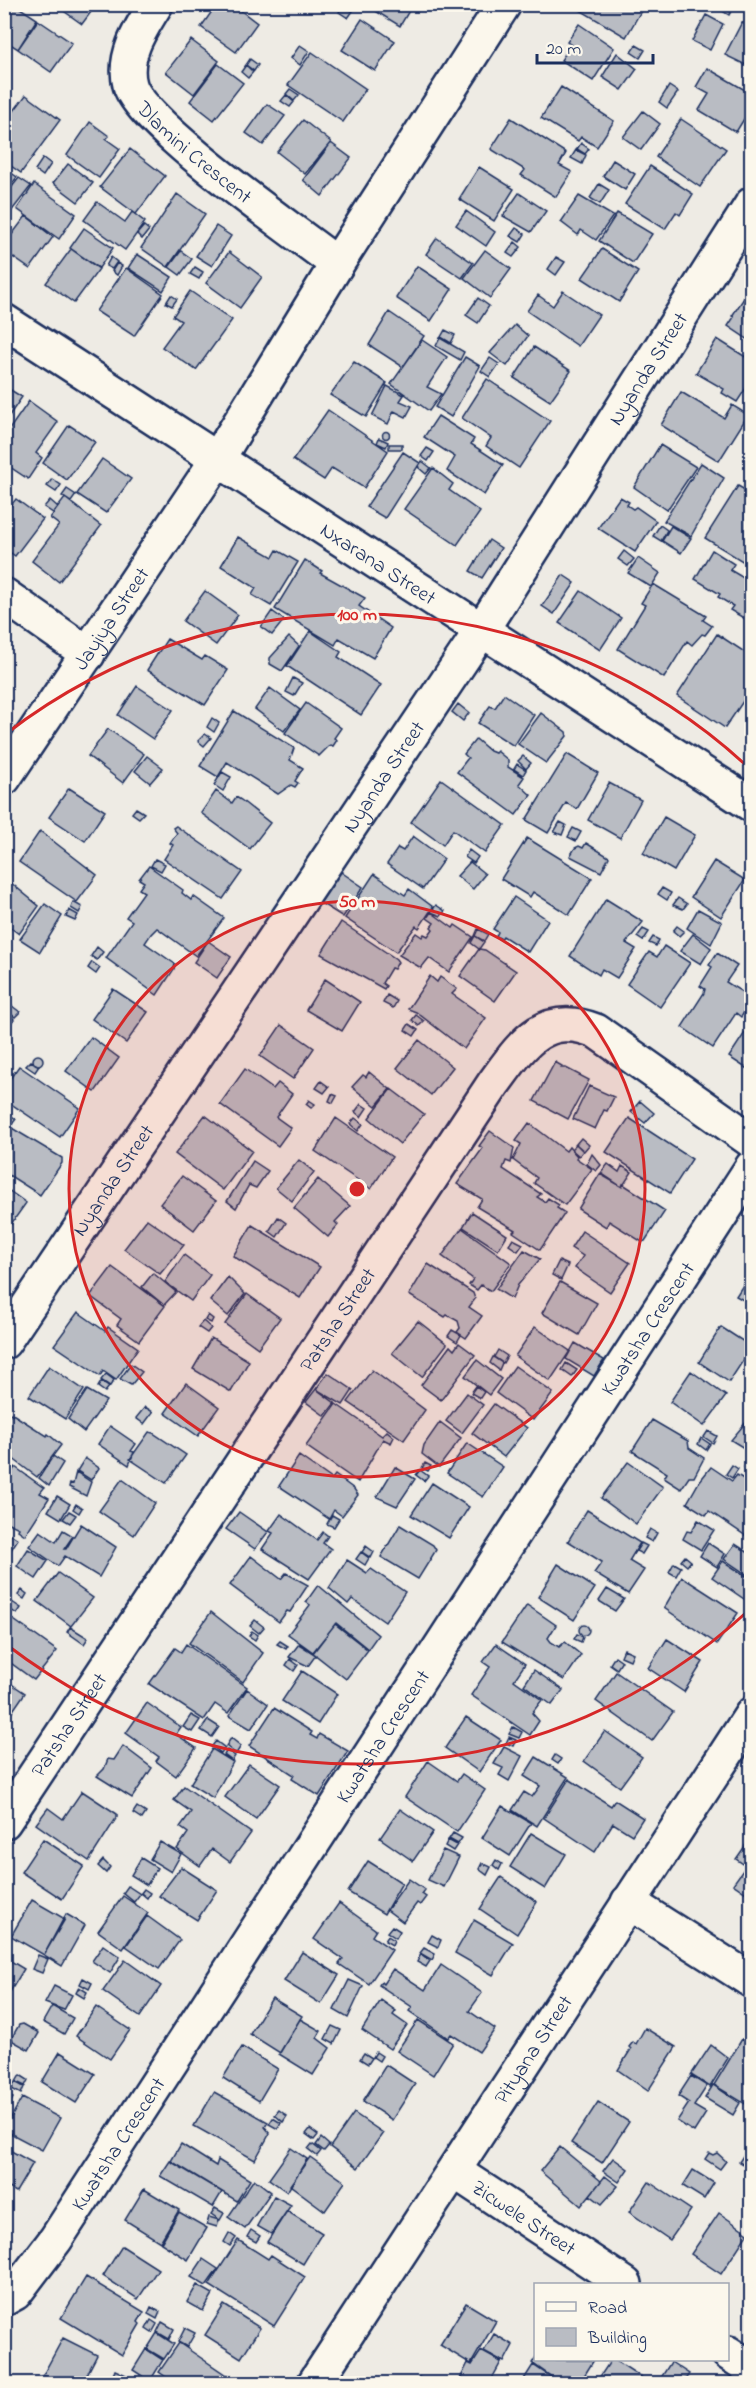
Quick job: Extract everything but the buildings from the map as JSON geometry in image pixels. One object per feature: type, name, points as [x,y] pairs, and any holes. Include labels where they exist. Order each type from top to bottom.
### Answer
[{"type":"street","name":"Dlamini Crescent","points":[[156,4],[137,34],[128,65],[130,85],[141,107],[174,138],[338,264]]},
{"type":"street","points":[[217,460],[338,264],[504,4]]},
{"type":"street","name":"Nyanda Street","points":[[4,1342],[481,631],[752,204]]},
{"type":"street","name":"Nxarana Street","points":[[4,321],[752,805]]},
{"type":"street","name":"Jayiya Street","points":[[4,778],[217,460]]},
{"type":"street","points":[[4,595],[88,654]]},
{"type":"street","name":"Patsha Street","points":[[4,1822],[494,1083],[534,1035],[556,1025],[575,1023],[596,1031],[752,1141]]},
{"type":"street","name":"Kwatsha Crescent","points":[[4,2299],[15,2293],[56,2240],[752,1167]]},
{"type":"street","name":"Pityana Street","points":[[314,2384],[752,1714]]},
{"type":"street","points":[[628,1902],[752,1981]]},
{"type":"street","name":"Zicwele Street","points":[[454,2171],[623,2283]]},
{"type":"street","points":[[729,2354],[752,2368]]}]
